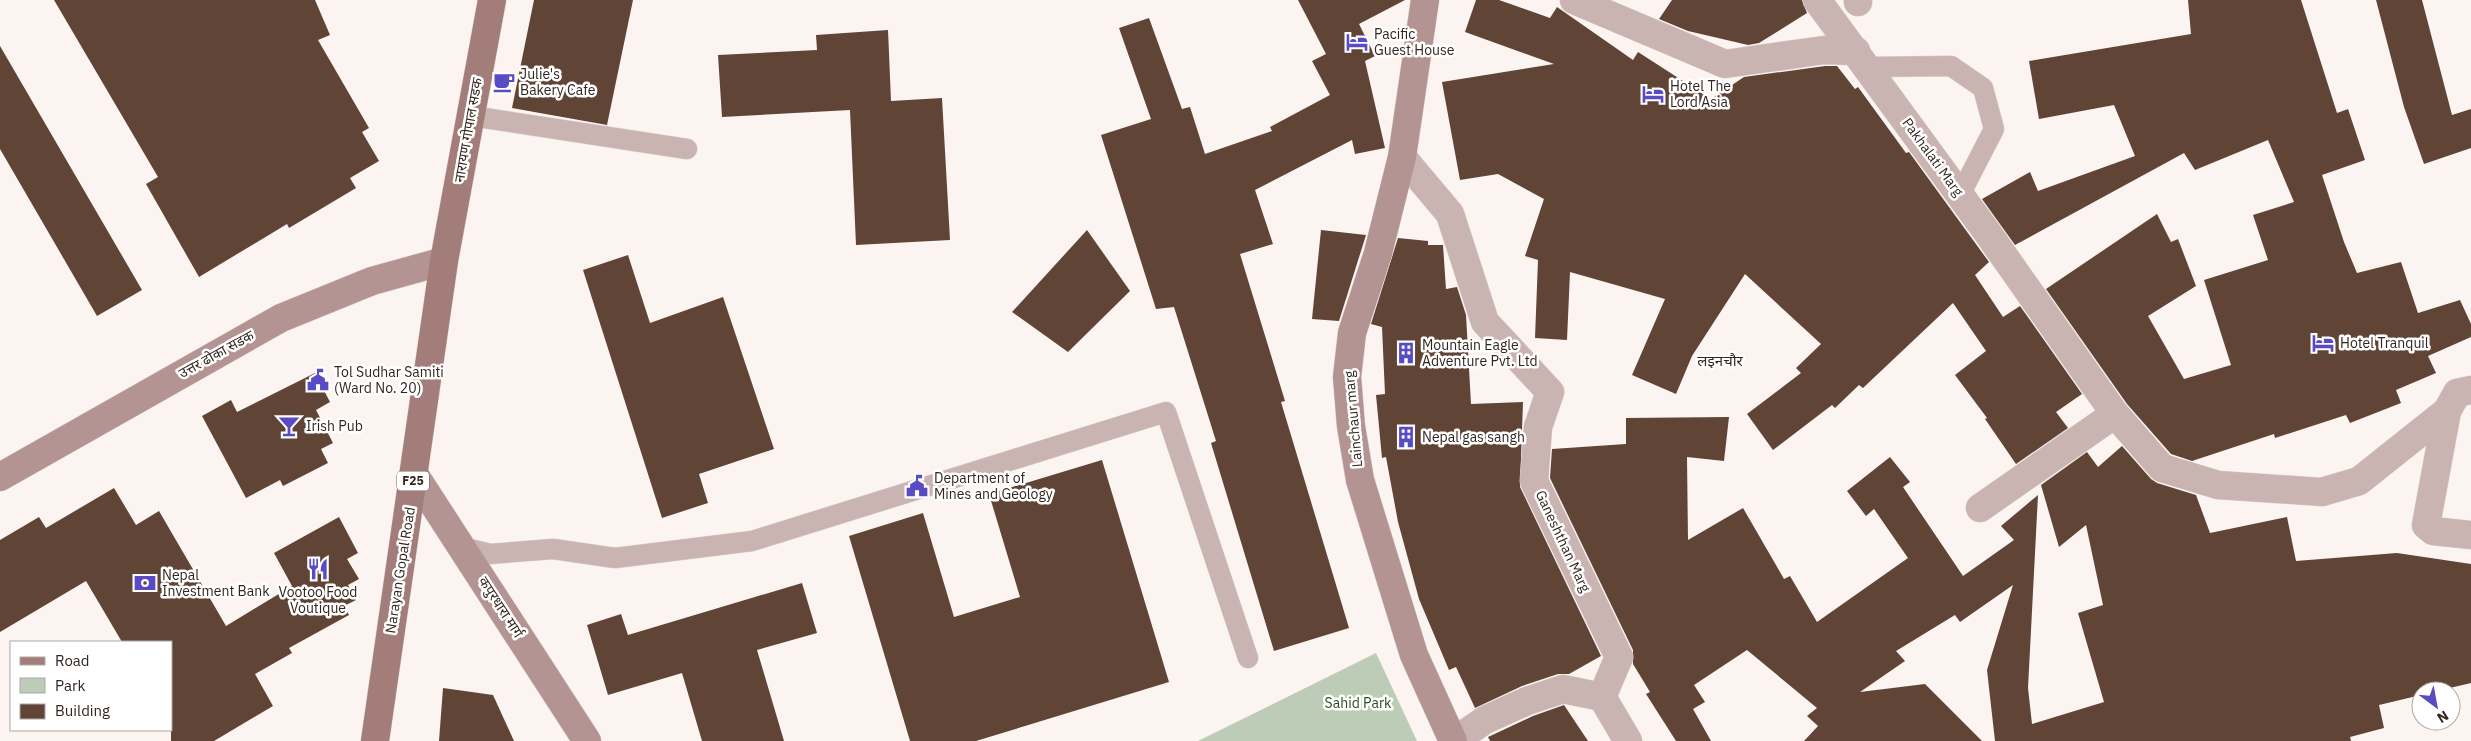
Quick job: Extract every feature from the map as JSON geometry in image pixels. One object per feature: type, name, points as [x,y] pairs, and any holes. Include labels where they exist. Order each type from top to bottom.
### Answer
[{"type":"main road","name":"नारायण गोपाल सडक","points":[[444,261],[492,0]]},
{"type":"main road","name":"Narayan Gopal Road","points":[[375,741],[444,261]]},
{"type":"street","name":"Lainchaur marg","points":[[1425,0],[1402,157],[1378,253],[1352,332],[1347,377],[1349,406],[1360,480],[1414,655],[1454,741]]},
{"type":"street","points":[[1574,0],[1725,64],[1824,50],[1862,59]]},
{"type":"street","name":"Pakhalati Marg","points":[[1817,0],[1960,195],[2115,414],[2162,468],[2218,485],[2322,492],[2358,481],[2447,411]]},
{"type":"street","name":"Ganeshthan Marg","points":[[1402,157],[1450,214],[1485,322],[1550,392],[1538,427],[1534,481],[1619,657],[1602,696]]},
{"type":"street","name":"उत्तर ढोका सडक","points":[[0,477],[281,318],[372,281],[444,261]]},
{"type":"street","points":[[2471,390],[2457,393],[2447,411],[2426,525],[2433,530],[2471,535]]},
{"type":"street","points":[[1980,508],[2115,414]]},
{"type":"street","name":"कपुरधारा मार्ग","points":[[414,474],[587,741]]},
{"type":"street","points":[[1454,741],[1485,720],[1527,701],[1564,689],[1602,696],[1628,741]]},
{"type":"lane","points":[[1862,59],[1951,66],[1983,88],[1994,129],[1960,195]]},
{"type":"lane","points":[[471,116],[687,149]]},
{"type":"lane","points":[[462,547],[490,554],[553,549],[615,558],[752,541],[1166,412],[1248,658]]},
{"type":"green space","name":"Sahid Park","points":[[1376,653],[1417,741],[1198,741]]},
{"type":"building","points":[[54,0],[315,0],[330,35],[318,40],[369,128],[362,132],[379,161],[350,178],[356,188],[289,228],[287,224],[199,277],[146,184],[158,177]]},
{"type":"building","points":[[534,0],[633,0],[607,125],[512,108]]},
{"type":"building","points":[[1298,0],[1405,0],[1359,24],[1375,56],[1365,61],[1385,148],[1355,154],[1352,140],[1255,190],[1273,244],[1240,254],[1285,401],[1281,402],[1349,628],[1274,651],[1211,443],[1216,441],[1174,307],[1156,309],[1101,135],[1151,119],[1119,28],[1149,18],[1182,109],[1190,107],[1205,154],[1272,131],[1270,127],[1330,95],[1312,61],[1326,54]]},
{"type":"building","points":[[1476,0],[1499,0],[1550,18],[1557,7],[1633,60],[1638,52],[1711,99],[1744,77],[1837,66],[1855,89],[1858,87],[1906,153],[1909,152],[1989,262],[1975,275],[2003,317],[2020,306],[2082,394],[2056,412],[2068,428],[2016,464],[1985,419],[1987,418],[1955,375],[1986,351],[1953,303],[1863,388],[1859,385],[1835,408],[1832,405],[1773,450],[1747,414],[1801,373],[1796,368],[1821,344],[1745,274],[1692,356],[1676,394],[1632,375],[1665,299],[1570,272],[1567,340],[1535,338],[1538,260],[1525,256],[1544,199],[1498,174],[1460,180],[1442,82],[1554,64],[1465,32]]},
{"type":"building","points":[[1672,0],[1802,0],[1807,13],[1759,43],[1748,45],[1688,31],[1659,19]]},
{"type":"building","points":[[2188,0],[2301,0],[2337,113],[2348,109],[2365,160],[2322,175],[2344,242],[2357,273],[2401,262],[2418,313],[2460,300],[2471,324],[2471,337],[2428,356],[2436,373],[2396,390],[2401,403],[2350,423],[2346,415],[2275,438],[2274,434],[2192,461],[2171,454],[2127,404],[2046,289],[2157,214],[2171,242],[2178,239],[2196,286],[2148,316],[2184,379],[2231,365],[2204,280],[2268,260],[2253,215],[2294,202],[2268,140],[2195,170],[2184,153],[2015,245],[1982,199],[2030,172],[2038,191],[2135,156],[2114,105],[2039,119],[2029,61],[2191,34]]},
{"type":"building","points":[[2376,0],[2422,0],[2452,115],[2471,109],[2471,148],[2424,164],[2404,107]]},
{"type":"building","points":[[888,30],[891,101],[942,98],[950,240],[856,245],[850,110],[722,117],[718,55],[817,50],[816,35]]},
{"type":"building","points":[[0,46],[142,290],[97,316],[0,149]]},
{"type":"building","points":[[1087,230],[1130,291],[1068,352],[1012,312]]},
{"type":"building","points":[[1321,230],[1366,235],[1339,321],[1312,319]]},
{"type":"building","points":[[1398,238],[1428,241],[1428,245],[1443,245],[1446,289],[1457,287],[1466,315],[1471,404],[1523,402],[1520,487],[1601,656],[1569,674],[1558,674],[1522,686],[1475,708],[1456,667],[1449,670],[1419,599],[1398,522],[1386,457],[1382,458],[1376,395],[1385,394],[1382,327],[1371,324]]},
{"type":"building","points":[[628,255],[650,323],[723,297],[774,449],[699,474],[708,503],[662,518],[583,270]]},
{"type":"building","name":"Irish Pub","points":[[315,373],[330,402],[316,410],[333,443],[321,449],[328,463],[283,486],[280,480],[246,498],[202,416],[231,400],[237,412]]},
{"type":"building","points":[[1729,417],[1724,461],[1687,457],[1688,540],[1743,508],[1784,579],[1790,576],[1817,622],[1908,558],[1874,509],[1866,516],[1847,491],[1890,457],[1910,482],[1903,487],[1963,576],[2014,540],[2001,526],[2038,495],[2028,688],[2032,724],[2104,702],[2078,613],[2103,605],[2086,525],[2059,547],[2041,485],[2087,452],[2098,467],[2122,446],[2151,479],[2157,483],[2196,495],[2210,533],[2287,517],[2296,561],[2397,553],[2471,564],[2471,683],[2461,685],[2461,681],[2411,681],[2411,697],[2379,705],[2384,728],[2350,737],[2351,741],[1995,741],[1987,670],[2013,585],[1960,622],[1955,615],[1896,651],[1905,661],[1860,692],[1925,684],[1982,741],[1804,741],[1818,726],[1807,716],[1817,708],[1747,650],[1694,685],[1705,702],[1693,709],[1711,741],[1676,741],[1646,694],[1650,692],[1633,664],[1633,650],[1550,478],[1552,449],[1626,444],[1626,418]]},
{"type":"building","points":[[1102,460],[1169,682],[976,741],[910,741],[849,536],[923,513],[954,617],[1020,597],[989,494]]},
{"type":"building","points":[[114,488],[136,525],[159,511],[226,626],[292,586],[274,553],[339,517],[358,553],[347,559],[359,579],[348,585],[356,600],[344,606],[349,615],[289,648],[292,653],[255,674],[273,706],[214,741],[171,741],[172,641],[121,641],[86,581],[0,632],[0,540],[39,517],[46,528]]},
{"type":"building","points":[[802,583],[817,633],[757,650],[784,741],[702,741],[682,673],[608,695],[587,625],[621,614],[628,635]]},
{"type":"building","points":[[443,688],[493,695],[514,741],[439,741]]},
{"type":"building","points":[[1564,705],[1588,741],[1490,741],[1488,737],[1533,716]]},
{"type":"place","name":"Pacific Guest House","points":[[1357,42]]},
{"type":"place","name":"Julie's Bakery Cafe","points":[[504,82]]},
{"type":"place","name":"Hotel The Lord Asia","points":[[1653,94]]},
{"type":"place","name":"Hotel Tranquil","points":[[2323,343]]},
{"type":"place","name":"Mountain Eagle Adventure Pvt. Ltd","points":[[1406,353]]},
{"type":"place","name":"Tol Sudhar Samiti (Ward No. 20)","points":[[318,380]]},
{"type":"place","name":"Irish Pub","points":[[289,426]]},
{"type":"place","name":"Nepal gas sangh","points":[[1406,437]]},
{"type":"place","name":"Department of Mines and Geology","points":[[917,486]]},
{"type":"place","name":"Vootoo Food Voutique","points":[[318,569]]},
{"type":"place","name":"Nepal Investment Bank","points":[[145,583]]},
{"type":"district","name":"लइनचौर","points":[[1720,361]]}]
